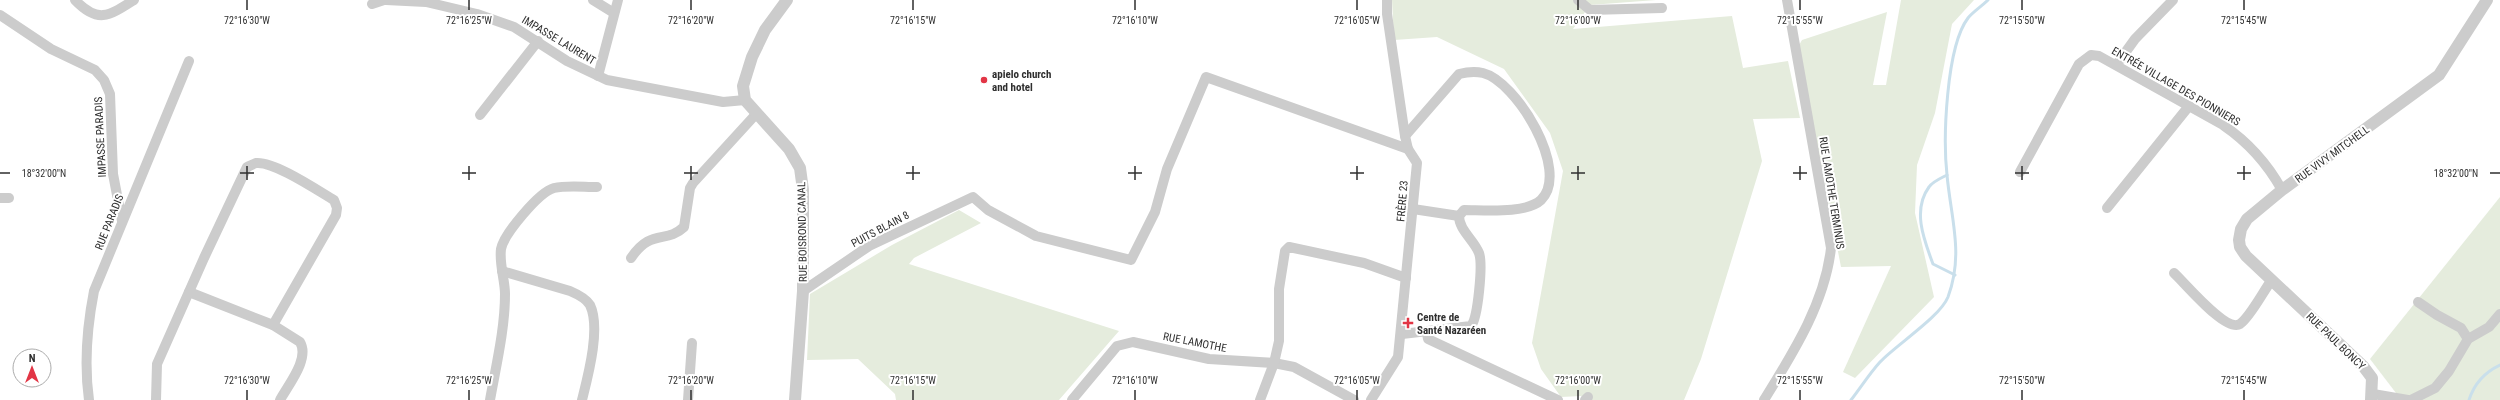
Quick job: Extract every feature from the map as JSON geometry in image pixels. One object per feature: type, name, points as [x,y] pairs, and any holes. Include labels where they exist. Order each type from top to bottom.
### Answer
[{"type":"street","points":[[75,0],[85,10],[95,15],[104,16],[111,14],[134,0]]},
{"type":"street","name":"IMPASSE LAURENT","points":[[372,4],[385,0],[430,2],[477,14],[514,27],[567,61],[598,76],[723,102],[745,100]]},
{"type":"street","points":[[593,0],[614,13]]},
{"type":"street","points":[[598,76],[618,0]]},
{"type":"street","points":[[745,100],[743,86],[752,57],[765,30],[787,0]]},
{"type":"street","name":"FRÈRE 23","points":[[1371,400],[1398,357],[1402,334],[1417,163],[1408,149],[1405,136],[1387,14],[1387,0]]},
{"type":"street","points":[[1578,0],[1590,10],[1662,8]]},
{"type":"street","name":"RUE LAMOTHE TERMINUS","points":[[1764,400],[1816,306],[1828,274],[1831,248],[1786,0]]},
{"type":"street","points":[[2117,64],[2135,40],[2173,0]]},
{"type":"street","name":"RUE VIVY MITCHELL","points":[[2299,307],[2246,256],[2240,247],[2239,240],[2241,229],[2247,219],[2282,190],[2439,75],[2487,0]]},
{"type":"street","name":"IMPASSE PARADIS","points":[[0,15],[51,49],[90,67],[104,80],[110,94],[113,174],[122,221]]},
{"type":"street","points":[[480,115],[538,41]]},
{"type":"street","name":"ENTRÉE VILLAGE DES PIONNIERS","points":[[2020,172],[2084,58],[2091,55],[2099,56],[2117,64],[2223,125],[2241,138],[2274,174],[2282,190]]},
{"type":"street","name":"RUE PARADIS","points":[[90,400],[87,383],[87,327],[94,291],[188,61]]},
{"type":"street","points":[[1402,334],[1427,333],[1471,326],[1474,322],[1480,263],[1479,253],[1459,222],[1459,216],[1464,210],[1524,209],[1541,200],[1549,186],[1550,165],[1540,139],[1520,103],[1501,83],[1484,73],[1470,71],[1459,74],[1405,136]]},
{"type":"street","name":"PUITS BLAIN 8","points":[[803,291],[869,246],[973,197],[988,210],[1036,236],[1131,260],[1155,212],[1167,169],[1206,77],[1408,149]]},
{"type":"street","name":"RUE BOISROND CANAL","points":[[745,100],[789,149],[800,168],[803,190],[803,291],[795,400]]},
{"type":"street","points":[[2107,208],[2189,106]]},
{"type":"street","points":[[631,258],[639,246],[646,240],[684,227],[690,188],[693,183],[757,113]]},
{"type":"street","points":[[158,399],[157,364],[188,292],[247,167],[256,163],[268,165],[334,200],[337,208],[336,215],[273,325]]},
{"type":"street","points":[[490,400],[505,294],[501,249],[505,241],[533,204],[546,192],[554,188],[597,187]]},
{"type":"street","points":[[1413,209],[1459,216]]},
{"type":"street","points":[[1260,400],[1274,363],[1279,341],[1279,289],[1285,251],[1289,247],[1364,263],[1406,278]]},
{"type":"street","points":[[502,271],[570,291],[585,300],[590,305],[594,318],[591,362],[582,400]]},
{"type":"street","points":[[2174,273],[2227,324],[2233,325],[2242,321],[2271,281]]},
{"type":"street","points":[[188,292],[273,325],[293,336],[303,347],[301,361],[280,400]]},
{"type":"street","points":[[2418,302],[2436,315],[2462,328],[2468,340]]},
{"type":"street","name":"RUE PAUL BONCY","points":[[2299,307],[2364,366],[2372,378],[2372,397]]},
{"type":"street","points":[[2372,397],[2409,400],[2435,388],[2449,372],[2468,340],[2489,327],[2500,314]]},
{"type":"street","points":[[1427,333],[1428,339],[1558,400]]},
{"type":"street","name":"RUE LAMOTHE","points":[[1072,400],[1117,346],[1124,342],[1133,342],[1208,359],[1274,363],[1294,367],[1354,400]]},
{"type":"street","points":[[688,400],[692,343]]},
{"type":"green space","points":[[1392,0],[1656,0],[1590,5],[1573,29],[1732,16],[1743,68],[1788,61],[1800,118],[1753,119],[1762,161],[1701,359],[1684,400],[1590,400],[1581,396],[1561,397],[1541,369],[1532,343],[1563,171],[1550,133],[1504,69],[1437,37],[1394,40]]},
{"type":"green space","points":[[1901,0],[1974,0],[1952,24],[1935,113],[1917,165],[1915,213],[1934,297],[1855,378],[1843,372],[1891,266],[1841,267],[1798,47],[1802,40],[1887,12],[1873,85],[1886,85]]},
{"type":"green space","points":[[2500,197],[2500,400],[2417,400],[2396,393],[2370,359]]},
{"type":"green space","points":[[959,210],[981,223],[914,258],[909,264],[1119,331],[1059,400],[896,400],[895,394],[858,359],[807,360],[810,294],[892,245]]},
{"type":"waterway","points":[[1851,400],[1880,362],[1927,322],[1943,305],[1948,297],[1953,281],[1956,251],[1946,159],[1946,117],[1951,71],[1955,50],[1961,32],[1968,18],[1988,0]]},
{"type":"waterway","points":[[1947,175],[1930,185],[1924,196],[1920,215],[1923,235],[1933,264],[1955,275]]},
{"type":"waterway","points":[[2469,400],[2471,394],[2481,379],[2500,365]]},
{"type":"place","name":"apielo church and hotel","points":[[984,80]]},
{"type":"place","name":"Centre de Santé Nazaréen","points":[[1408,323]]}]
